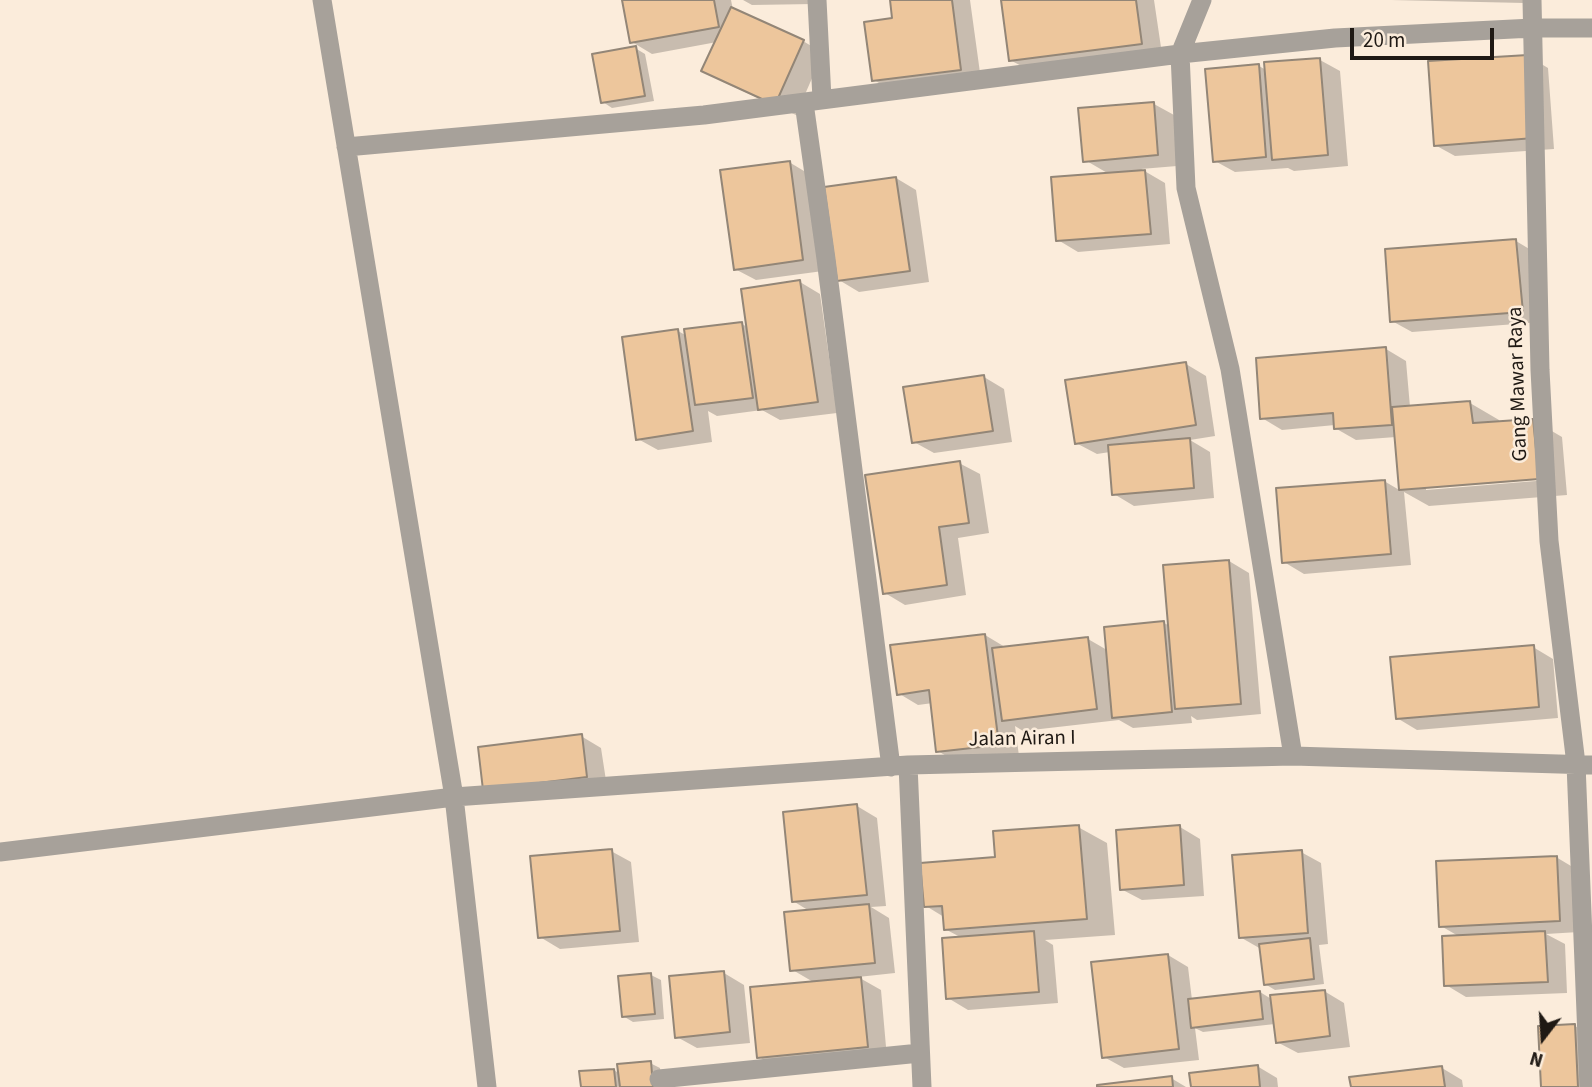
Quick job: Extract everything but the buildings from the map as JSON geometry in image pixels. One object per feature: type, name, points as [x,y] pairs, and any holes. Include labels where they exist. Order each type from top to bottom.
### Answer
[{"type":"street","points":[[322,0],[454,797],[487,1087]]},
{"type":"street","points":[[817,0],[813,101],[830,286],[900,766],[922,1087]]},
{"type":"street","points":[[1202,0],[1180,54],[1186,188],[1230,369],[1293,756]]},
{"type":"street","name":"Gang Mawar Raya","points":[[1532,0],[1540,370],[1549,541],[1584,764],[1590,1087]]},
{"type":"street","points":[[346,147],[704,115],[1180,54],[1335,38],[1533,28],[1592,28]]},
{"type":"street","name":"Jalan Airan I","points":[[0,852],[454,797],[900,766],[1293,756],[1584,764]]},
{"type":"street","points":[[659,1079],[920,1054]]}]
